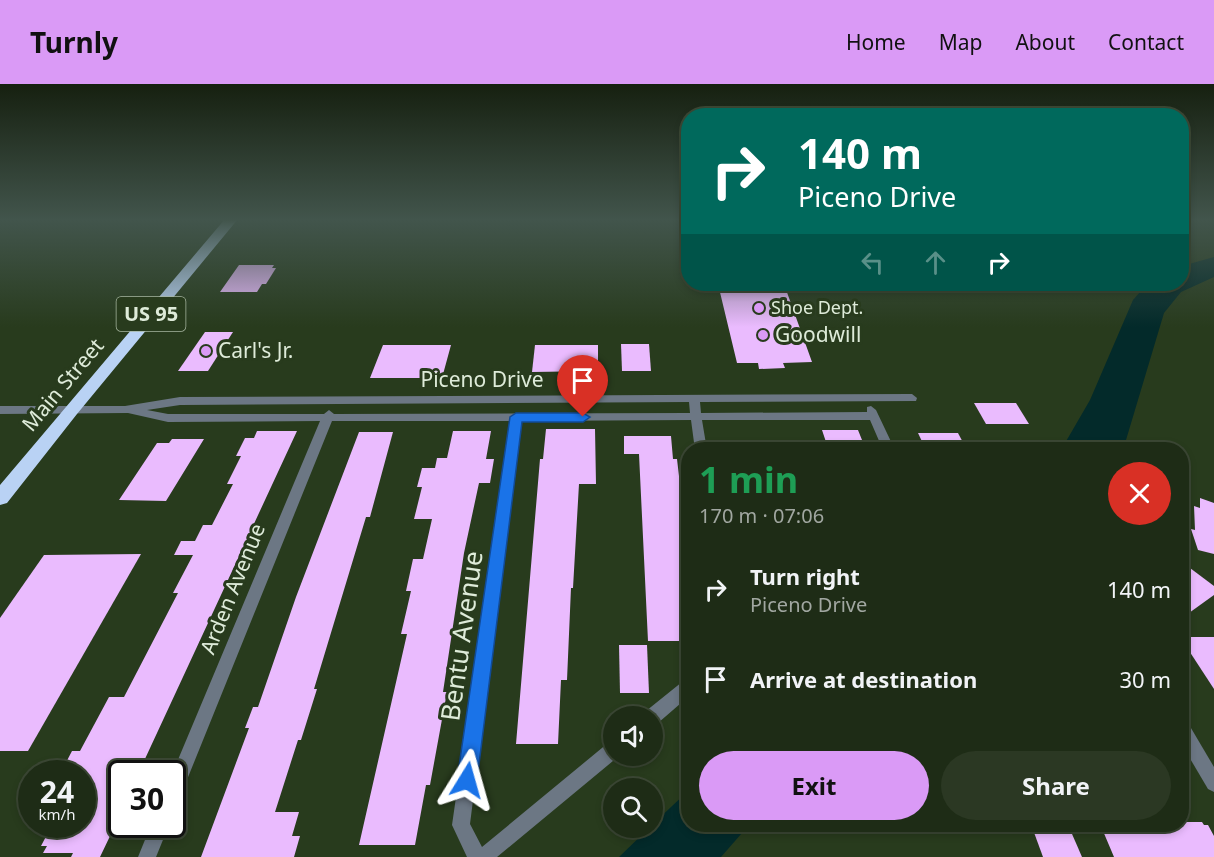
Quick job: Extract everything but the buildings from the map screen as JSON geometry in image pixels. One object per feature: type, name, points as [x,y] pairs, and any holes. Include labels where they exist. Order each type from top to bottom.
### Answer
[{"type":"highway","name":"Main Street","points":[[0,498],[202,255]]},
{"type":"street","points":[[866,398],[885,442]]},
{"type":"street","name":"Piceno Drive","points":[[0,410],[124,410],[180,401],[912,398]]},
{"type":"street","points":[[694,399],[700,442]]},
{"type":"street","name":"Arden Avenue","points":[[186,762],[334,400]]},
{"type":"street","name":"Piceno Drive","points":[[124,410],[168,418],[874,416]]},
{"type":"street","name":"Bentu Avenue","points":[[477,857],[461,825],[516,417]]},
{"type":"street","points":[[663,708],[681,693]]},
{"type":"street","points":[[1189,741],[1214,783]]},
{"type":"street","points":[[484,857],[603,758]]},
{"type":"street","points":[[147,857],[155,838]]},
{"type":"water","points":[[1214,257],[1214,277],[1189,288],[1189,264]]},
{"type":"water","points":[[1141,291],[1183,291],[1164,313],[1126,440],[1125,442],[1066,442],[1090,400],[1133,300]]},
{"type":"water","points":[[681,798],[681,832],[743,832],[721,857],[619,857],[639,838],[663,838],[663,815]]},
{"type":"place","name":"Shoe Dept.","points":[[759,308]]},
{"type":"place","name":"Goodwill","points":[[763,335]]},
{"type":"place","name":"Carl's Jr.","points":[[206,351]]},
{"type":"route","points":[[467,780],[516,417],[583,417]]}]
